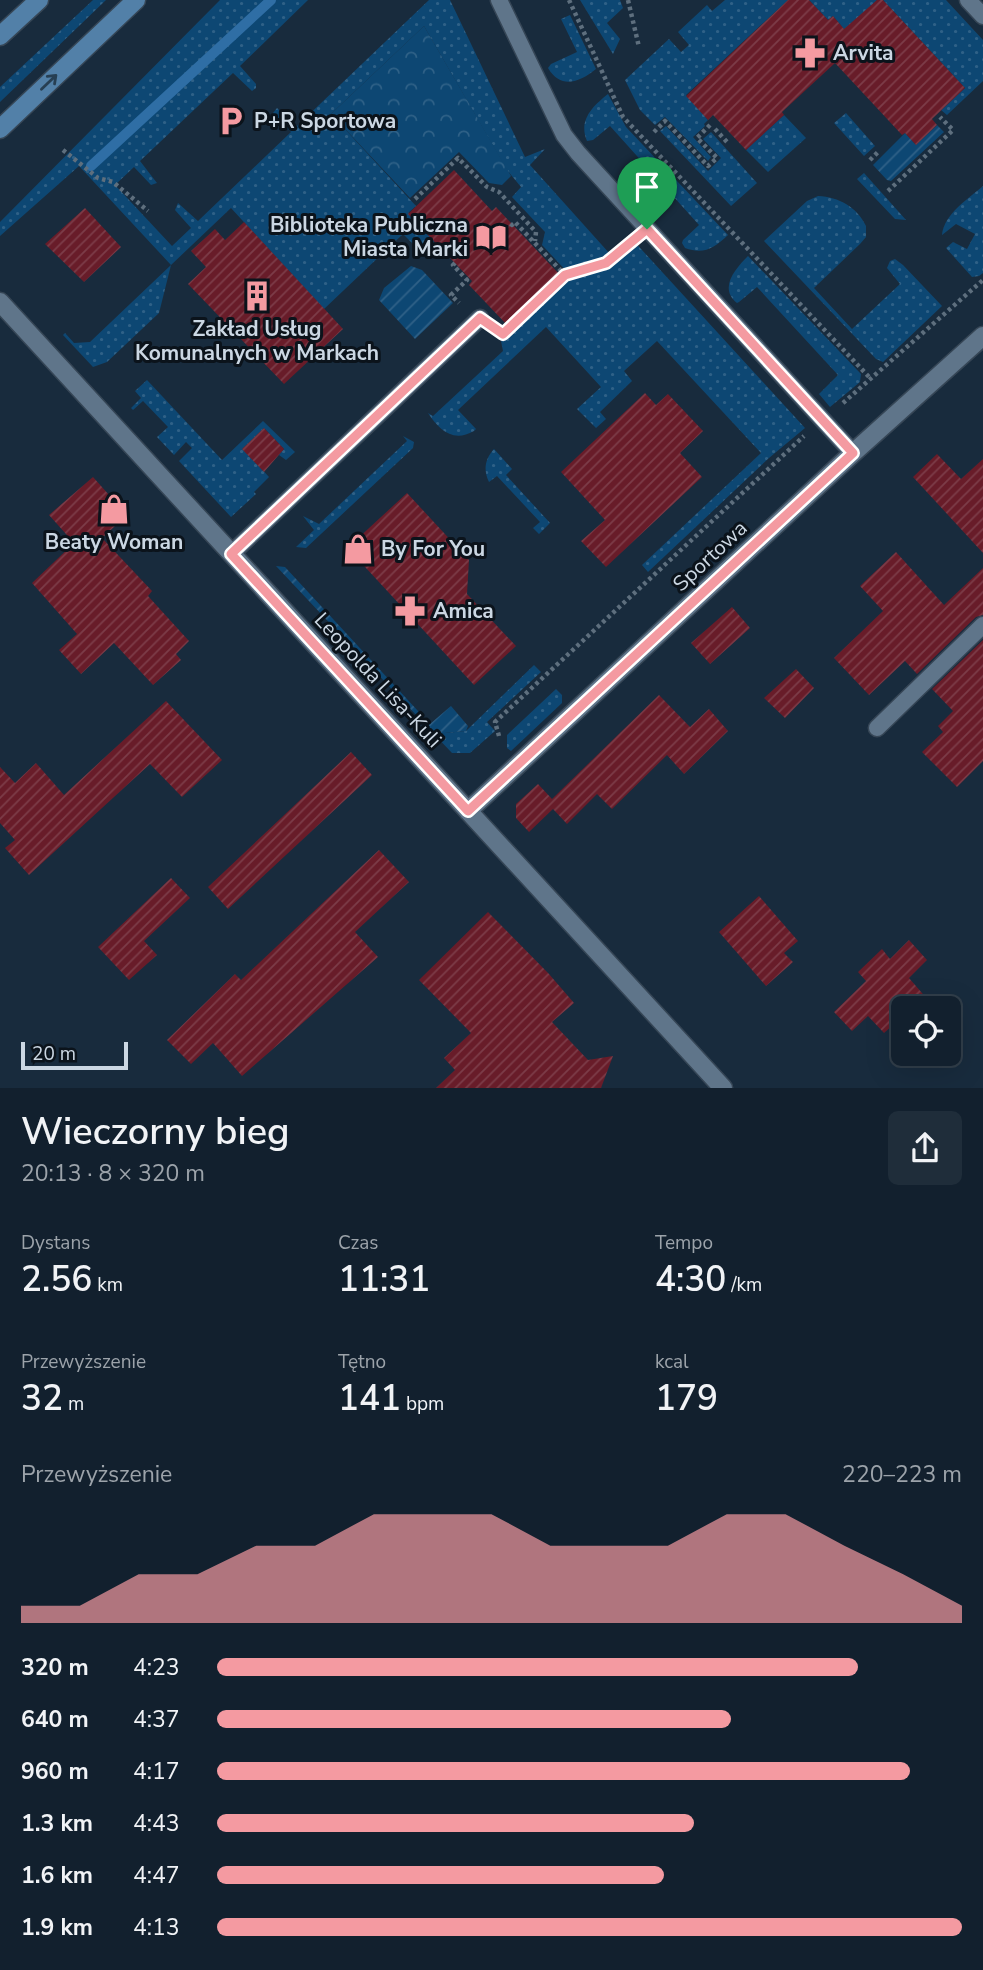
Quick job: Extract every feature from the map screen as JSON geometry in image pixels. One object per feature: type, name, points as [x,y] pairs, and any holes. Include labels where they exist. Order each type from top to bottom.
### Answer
[{"type":"main road","points":[[0,36],[39,0]]},
{"type":"main road","points":[[0,129],[136,0]]},
{"type":"street","name":"Leopolda Lisa-Kuli","points":[[0,302],[723,1088]]},
{"type":"street","name":"Sportowa","points":[[468,811],[853,453],[983,336]]},
{"type":"lane","points":[[499,0],[564,135],[853,453]]},
{"type":"lane","points":[[968,0],[983,16]]},
{"type":"lane","points":[[231,554],[480,318]]},
{"type":"lane","points":[[877,728],[983,625]]},
{"type":"path","points":[[569,0],[623,117],[871,379]]},
{"type":"path","points":[[628,0],[639,47]]},
{"type":"path","points":[[888,191],[953,130],[940,117]]},
{"type":"path","points":[[654,132],[665,121],[708,166],[717,158],[697,138],[713,127],[727,142]]},
{"type":"path","points":[[63,150],[98,178],[113,182],[148,211]]},
{"type":"path","points":[[870,160],[879,151]]},
{"type":"path","points":[[415,199],[458,158],[487,187],[499,192],[537,232],[535,242]]},
{"type":"path","points":[[509,222],[512,225],[515,222],[565,275]]},
{"type":"path","points":[[480,318],[503,334],[565,275],[606,263],[647,229]]},
{"type":"path","points":[[455,263],[453,265],[467,280],[457,290]]},
{"type":"path","points":[[499,736],[495,722],[823,420],[983,280]]},
{"type":"green space","points":[[93,0],[106,0],[0,102],[0,87]]},
{"type":"green space","points":[[220,0],[308,0],[240,66],[256,84],[256,88],[252,91],[233,73],[140,161],[157,183],[151,185],[134,167],[115,185],[172,246],[191,228],[175,210],[178,203],[198,221],[291,132],[273,113],[277,108],[297,126],[429,0],[450,0],[525,157],[545,149],[530,165],[610,254],[631,238],[805,428],[769,458],[648,572],[642,565],[761,453],[657,341],[624,371],[632,381],[600,412],[606,419],[596,428],[577,409],[601,387],[546,327],[458,410],[476,429],[474,431],[460,436],[453,435],[437,425],[428,413],[433,416],[503,351],[501,341],[571,276],[542,245],[545,232],[512,197],[521,187],[507,170],[424,26],[331,114],[416,206],[408,213],[412,217],[406,224],[416,234],[422,229],[434,241],[422,253],[403,234],[324,309],[231,208],[171,265],[79,166],[0,236],[0,222]]},
{"type":"green space","points":[[580,0],[620,0],[623,8],[607,23],[620,39],[613,54]]},
{"type":"green space","points":[[725,0],[788,0],[686,95],[708,120],[693,137],[711,157],[708,161],[665,117],[655,125],[640,110],[625,80],[669,39],[681,52],[689,45],[678,32],[707,5],[712,11]]},
{"type":"green space","points":[[809,0],[877,0],[851,29],[848,26],[844,29],[833,16],[828,20]]},
{"type":"green space","points":[[883,0],[946,0],[983,40],[983,81],[947,115],[941,110],[965,88]]},
{"type":"green space","points":[[570,15],[596,69],[571,82],[559,79],[548,68],[577,52],[561,19]]},
{"type":"green space","points":[[424,26],[511,176],[502,185],[489,183],[459,152],[410,198],[331,114]]},
{"type":"green space","points":[[608,94],[626,127],[728,235],[718,244],[698,251],[685,248],[683,240],[699,225],[610,126],[593,140],[587,141],[584,126],[588,114]]},
{"type":"green space","points":[[846,113],[875,146],[864,156],[834,123]]},
{"type":"green space","points":[[784,115],[806,138],[768,172],[746,150]]},
{"type":"green space","points":[[937,125],[944,132],[891,181],[873,165],[905,133],[916,145]]},
{"type":"green space","points":[[666,126],[708,171],[721,158],[703,139],[711,132],[757,183],[731,206],[660,131]]},
{"type":"green space","points":[[864,173],[906,220],[895,219],[857,179]]},
{"type":"green space","points":[[983,186],[983,273],[972,277],[946,248],[953,242],[967,249],[975,234],[956,224],[942,235],[952,214]]},
{"type":"green space","points":[[818,196],[833,198],[846,204],[858,213],[866,226],[866,237],[814,288],[852,329],[900,284],[887,268],[890,261],[895,259],[942,306],[883,362],[876,359],[764,241],[807,201]]},
{"type":"green space","points":[[748,256],[861,374],[860,382],[830,407],[819,394],[838,375],[757,287],[737,303],[732,297],[729,291],[731,278]]},
{"type":"green space","points":[[171,265],[159,313],[107,362],[93,367],[63,335],[65,333],[74,343],[90,342]]},
{"type":"green space","points":[[411,266],[422,270],[453,303],[415,339],[379,300],[384,288]]},
{"type":"green space","points":[[147,380],[222,460],[263,421],[295,452],[286,460],[279,455],[284,449],[264,428],[243,449],[269,477],[254,492],[256,494],[231,517],[179,461],[192,448],[186,442],[174,455],[157,437],[168,427],[143,401],[133,410],[131,408],[141,398],[135,391]]},
{"type":"green space","points":[[403,436],[414,442],[413,448],[306,548],[296,547],[314,530],[303,516],[319,524],[407,441]]},
{"type":"green space","points":[[494,449],[512,469],[506,475],[550,523],[539,534],[533,528],[540,522],[497,476],[489,482],[486,465]]},
{"type":"green space","points":[[276,566],[285,567],[430,724],[451,706],[468,726],[466,731],[434,734]]},
{"type":"green space","points":[[534,665],[541,672],[487,722],[495,731],[470,753],[452,753],[434,734],[466,731]]},
{"type":"green space","points":[[556,689],[562,695],[562,703],[511,751],[507,748],[507,735]]},
{"type":"building","points":[[788,0],[809,0],[828,20],[833,16],[844,29],[877,0],[883,0],[965,88],[932,119],[937,125],[916,145],[905,133],[902,135],[835,63],[746,150],[713,115],[708,120],[686,96]]},
{"type":"building","points":[[454,170],[492,211],[496,207],[560,275],[507,325],[469,285],[472,281],[408,214]]},
{"type":"building","points":[[85,208],[121,247],[84,282],[45,244]]},
{"type":"building","name":"Zakład Usług Komunalnych w Markach","points":[[244,222],[343,329],[284,384],[188,284],[206,267],[191,251],[215,229],[225,240]]},
{"type":"building","points":[[645,393],[656,405],[668,394],[703,431],[680,453],[702,477],[606,567],[581,541],[605,520],[561,472]]},
{"type":"building","points":[[264,428],[284,449],[264,472],[242,449]]},
{"type":"building","points":[[937,454],[961,479],[983,459],[983,553],[913,477]]},
{"type":"building","points":[[93,477],[127,515],[102,538],[152,591],[148,596],[189,641],[176,654],[181,660],[153,685],[114,643],[81,674],[59,650],[77,634],[32,583],[74,543],[49,515]]},
{"type":"building","points":[[407,493],[469,560],[467,594],[516,646],[474,685],[354,555],[355,541]]},
{"type":"building","points":[[896,552],[944,605],[983,568],[983,615],[976,617],[917,674],[905,661],[869,695],[834,658],[883,611],[860,586]]},
{"type":"building","points":[[732,607],[750,628],[710,664],[691,643]]},
{"type":"building","points":[[983,640],[983,761],[957,787],[922,752],[943,732],[938,726],[953,711],[932,689]]},
{"type":"building","points":[[796,669],[814,688],[785,718],[764,698]]},
{"type":"building","points":[[659,695],[690,727],[709,709],[728,731],[684,774],[667,755],[612,809],[597,794],[567,824],[553,809],[529,832],[516,818],[516,804],[538,784],[552,799]]},
{"type":"building","points":[[166,701],[222,760],[182,797],[150,764],[29,875],[5,848],[15,840],[0,823],[0,767],[15,783],[36,763],[64,795]]},
{"type":"building","points":[[351,752],[372,775],[228,909],[208,887]]},
{"type":"building","points":[[379,850],[409,882],[355,932],[378,957],[242,1076],[213,1043],[191,1064],[167,1040],[235,974],[241,980]]},
{"type":"building","points":[[171,878],[190,898],[144,941],[157,955],[129,980],[98,947]]},
{"type":"building","points":[[759,896],[798,941],[784,953],[793,962],[766,986],[719,932]]},
{"type":"building","points":[[488,912],[574,1003],[552,1022],[588,1060],[613,1056],[601,1088],[436,1088],[455,1070],[444,1058],[471,1033],[419,980]]},
{"type":"building","points":[[909,940],[927,960],[909,978],[925,996],[891,996],[891,1027],[884,1033],[868,1016],[852,1031],[834,1012],[866,981],[858,972],[882,949],[890,959]]},
{"type":"waterway","points":[[91,166],[271,0]]},
{"type":"place","name":"Arvita","points":[[810,53]]},
{"type":"place","name":"P+R Sportowa","points":[[231,121]]},
{"type":"place","name":"Biblioteka Publiczna Miasta Marki","points":[[491,237]]},
{"type":"place","name":"Zakład Usług Komunalnych w Markach","points":[[257,296]]},
{"type":"place","name":"Beaty Woman","points":[[114,509]]},
{"type":"place","name":"By For You","points":[[358,549]]},
{"type":"place","name":"Amica","points":[[410,611]]},
{"type":"route","points":[[647,229],[853,453],[468,811],[231,554],[480,318],[503,334],[565,275],[606,263],[647,229]]}]
